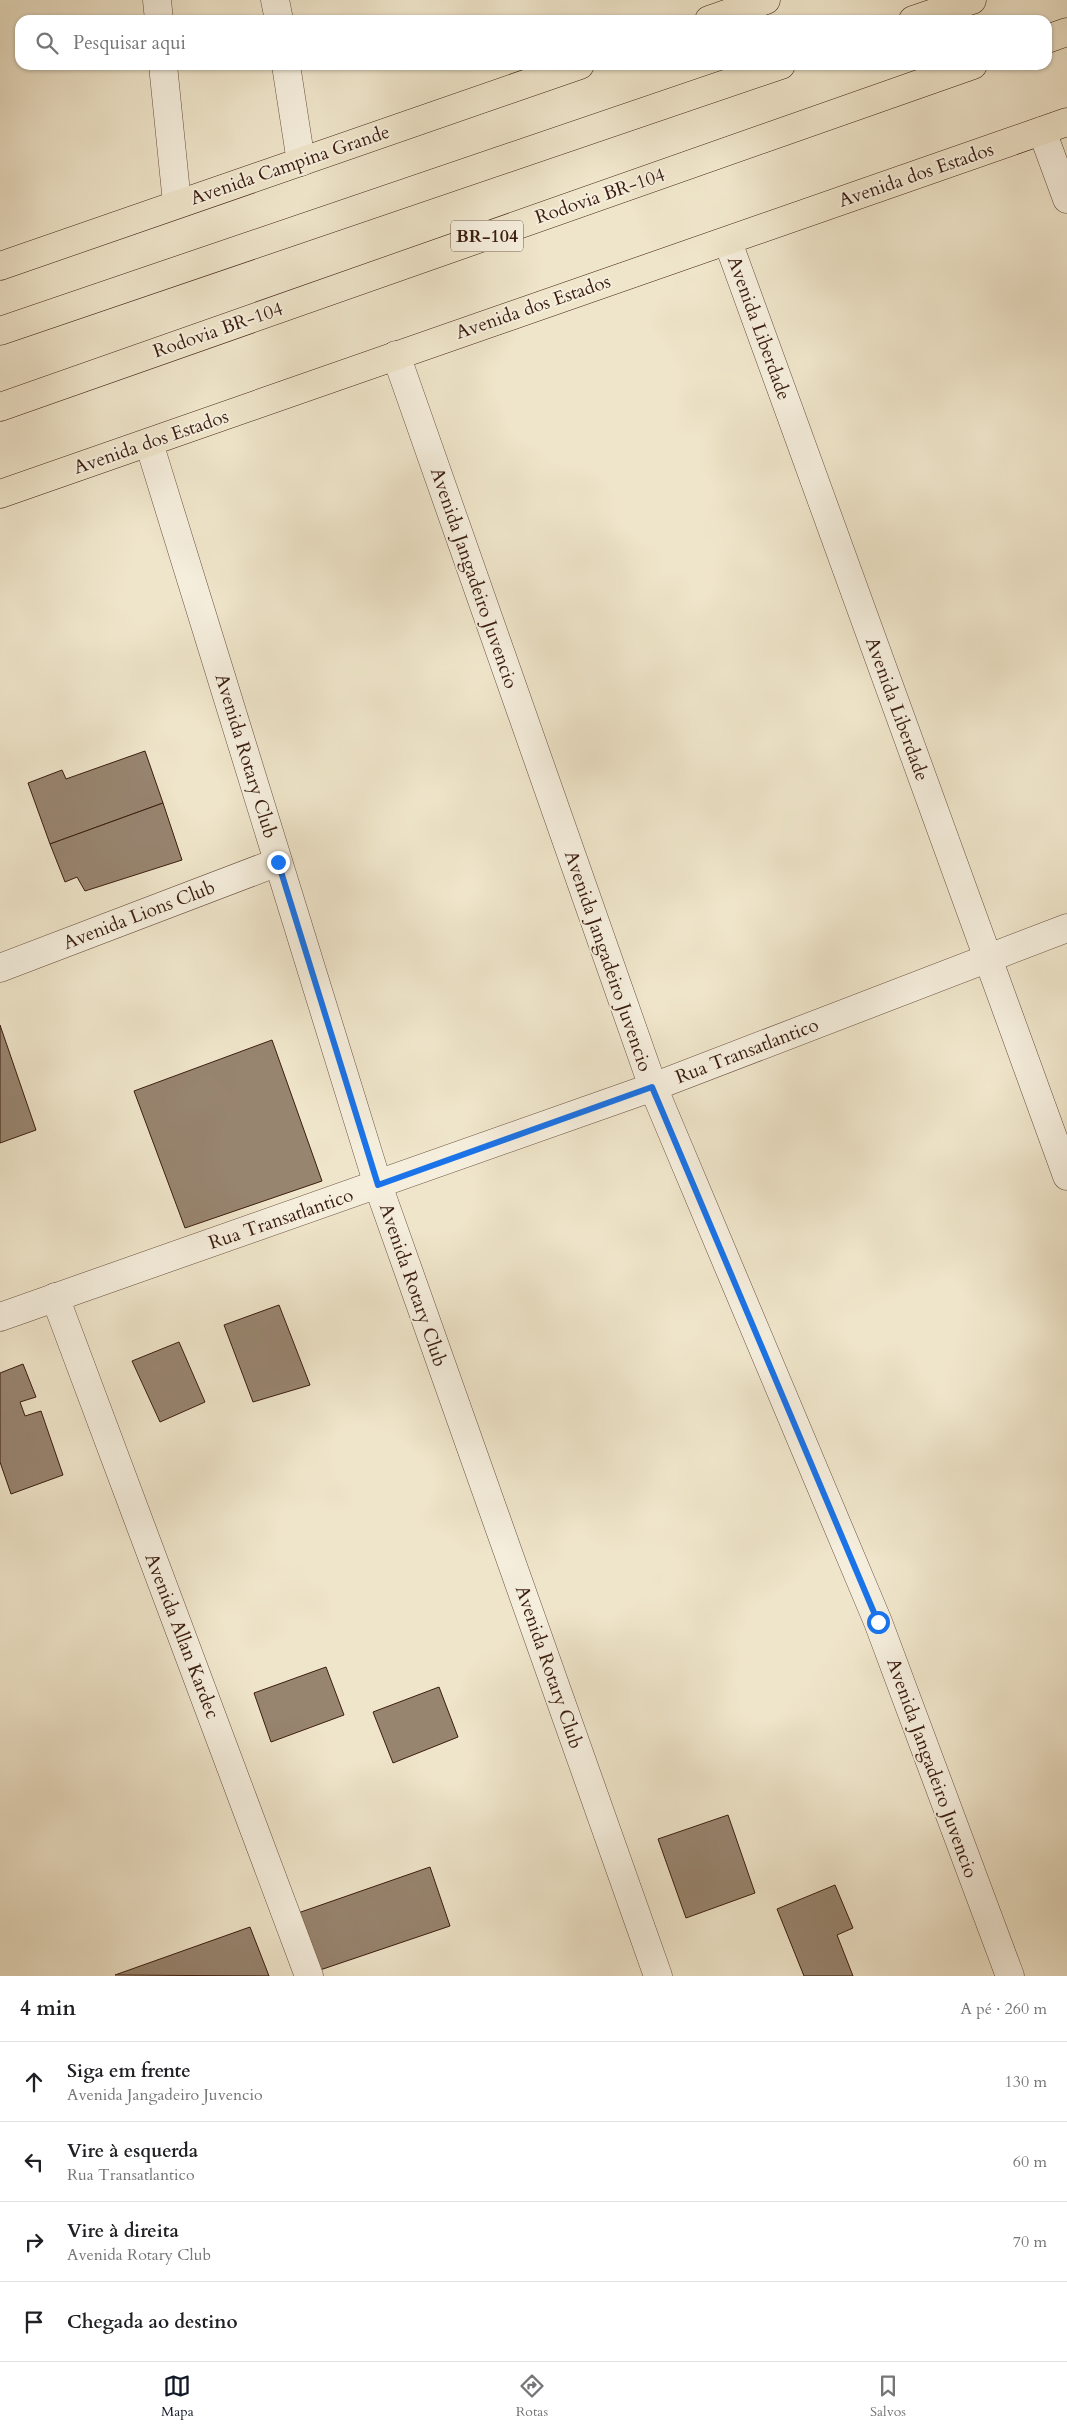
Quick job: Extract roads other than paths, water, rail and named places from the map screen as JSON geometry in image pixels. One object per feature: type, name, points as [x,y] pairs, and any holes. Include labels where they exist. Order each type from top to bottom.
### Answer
[{"type":"main road","points":[[723,15],[766,0]]},
{"type":"main road","points":[[928,15],[972,0]]},
{"type":"main road","points":[[1052,37],[1067,32]]},
{"type":"main road","name":"Avenida Campina Grande","points":[[0,266],[177,203],[302,162],[566,70]]},
{"type":"main road","points":[[0,331],[766,70]]},
{"type":"main road","name":"Rodovia BR-104","points":[[0,407],[960,70]]},
{"type":"main road","name":"Avenida dos Estados","points":[[0,494],[149,444],[396,355],[728,242],[1055,126]]},
{"type":"street","points":[[157,0],[158,15]]},
{"type":"street","points":[[275,0],[278,15]]},
{"type":"street","points":[[164,70],[177,203]]},
{"type":"street","points":[[287,70],[302,162]]},
{"type":"street","points":[[1055,126],[1067,199]]},
{"type":"street","name":"Avenida Liberdade","points":[[728,242],[1067,1176]]},
{"type":"street","name":"Avenida Jangadeiro Juvencio","points":[[396,355],[652,1087],[878,1622],[1010,1976]]},
{"type":"street","name":"Avenida Rotary Club","points":[[149,444],[378,1185],[658,1976]]},
{"type":"street","name":"Avenida Lions Club","points":[[0,968],[278,862]]},
{"type":"street","name":"Rua Transatlantico","points":[[0,1317],[652,1087],[988,960],[1067,928]]},
{"type":"street","name":"Avenida Allan Kardec","points":[[55,1297],[309,1976]]}]
